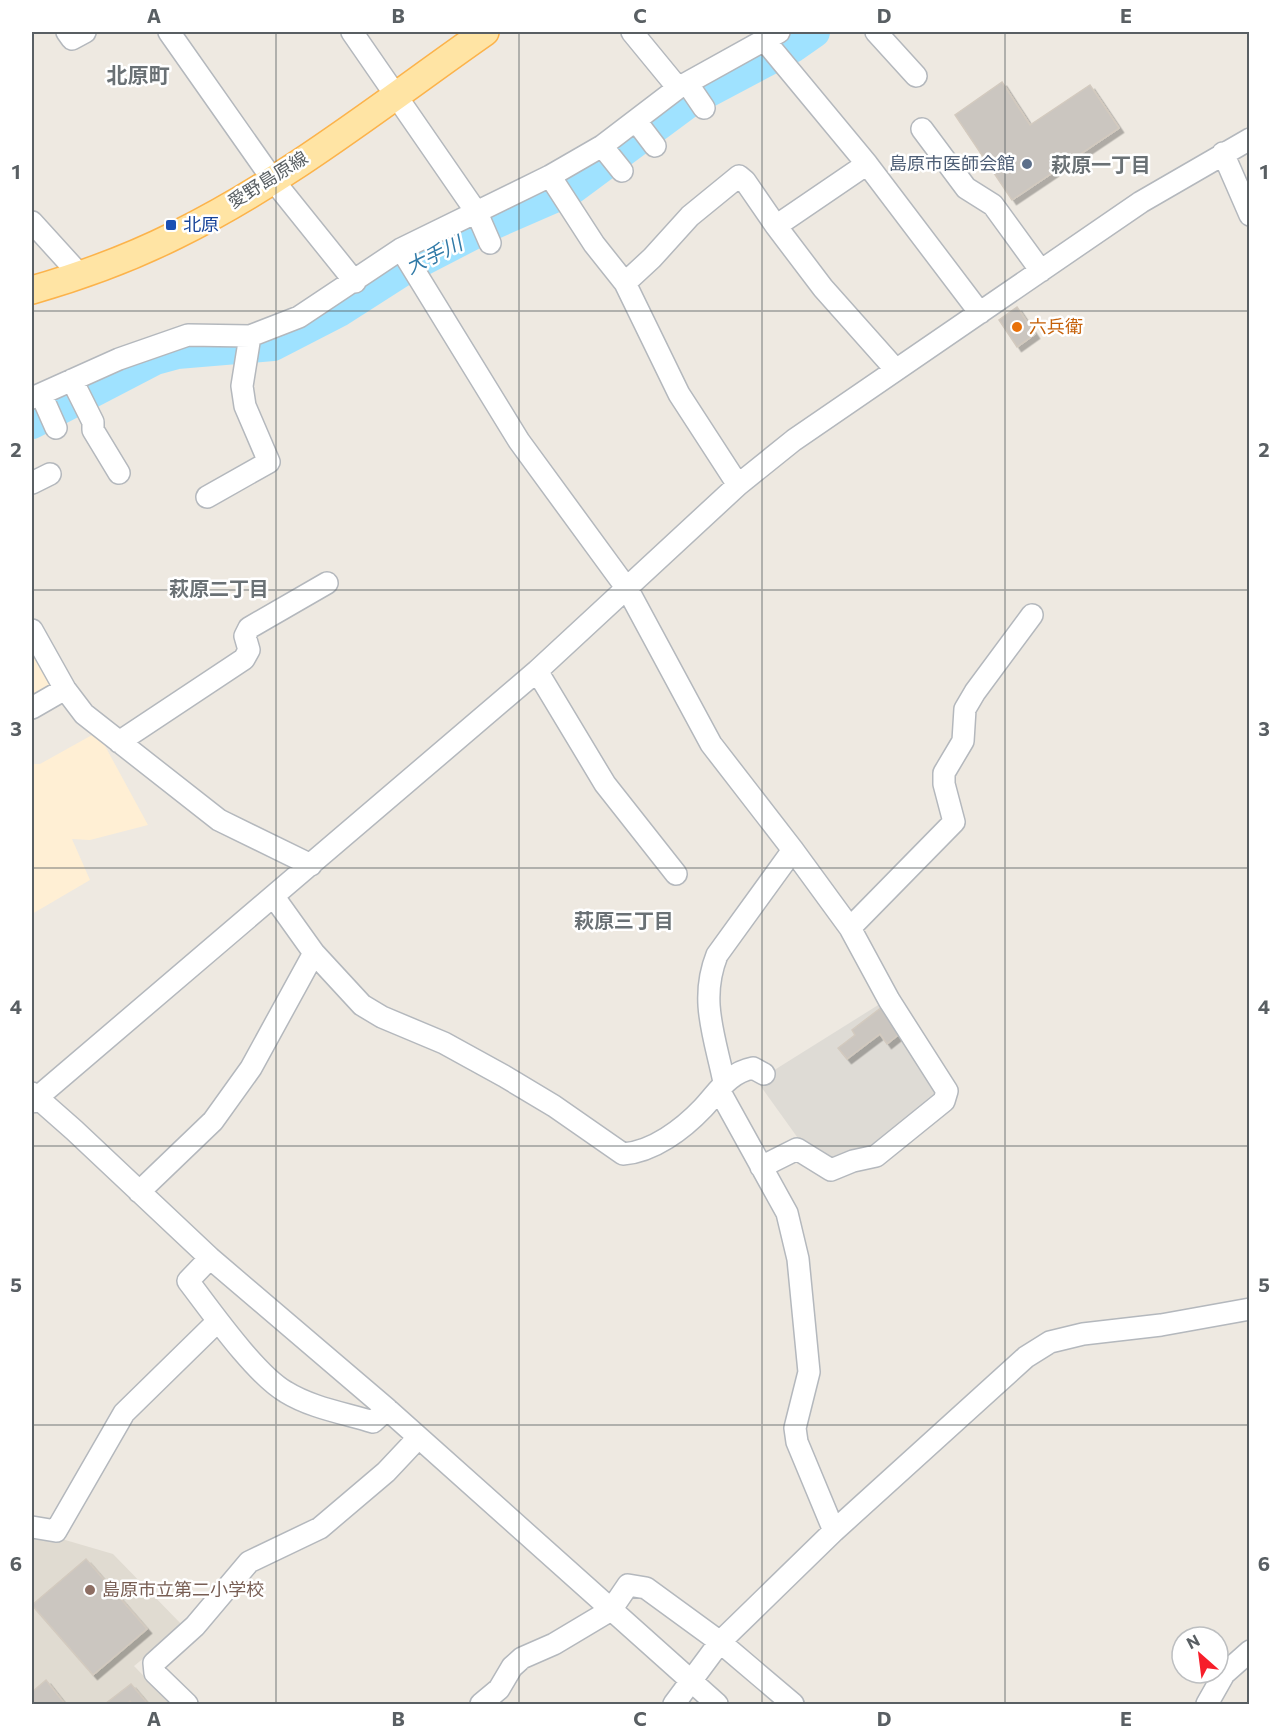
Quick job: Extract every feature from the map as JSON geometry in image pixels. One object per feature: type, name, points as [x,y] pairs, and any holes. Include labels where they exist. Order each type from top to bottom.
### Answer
[{"type":"main road","name":"愛野島原線","points":[[32,290],[81,276],[176,235],[273,180],[485,32]]},
{"type":"street","points":[[67,32],[72,39],[85,32]]},
{"type":"street","points":[[169,32],[273,180],[355,282]]},
{"type":"street","points":[[352,32],[478,216],[489,241]]},
{"type":"street","points":[[632,32],[703,106]]},
{"type":"street","points":[[876,32],[916,76]]},
{"type":"street","points":[[55,426],[39,398],[74,384],[119,359],[188,335],[250,338],[299,317],[402,252],[551,179],[603,148],[684,85],[771,40],[783,64],[867,164],[980,313]]},
{"type":"street","points":[[638,123],[654,144]]},
{"type":"street","points":[[922,129],[966,188],[993,205],[1041,271]]},
{"type":"street","points":[[717,1704],[387,1409],[210,1258],[74,1130],[33,1098],[274,897],[537,671],[628,590],[738,485],[794,440],[1141,202],[1250,139]]},
{"type":"street","points":[[603,148],[620,170]]},
{"type":"street","points":[[1223,153],[1250,215]]},
{"type":"street","points":[[776,226],[867,164]]},
{"type":"street","points":[[625,283],[652,258],[690,216],[739,176],[746,181],[776,226],[823,288],[896,370]]},
{"type":"street","points":[[551,179],[625,283],[679,394],[738,485]]},
{"type":"street","points":[[32,222],[81,276]]},
{"type":"street","points":[[402,252],[519,441],[628,590],[711,744],[850,928],[889,1000],[945,1088],[947,1095],[944,1101],[872,1158],[853,1161],[831,1170],[797,1149],[761,1167]]},
{"type":"street","points":[[207,497],[269,462],[245,406],[242,387],[250,338]]},
{"type":"street","points":[[74,384],[93,422],[93,430],[119,473]]},
{"type":"street","points":[[119,742],[244,659],[249,650],[245,636],[249,628],[327,583]]},
{"type":"street","points":[[850,928],[954,822],[944,784],[944,773],[963,741],[965,709],[1032,615]]},
{"type":"street","points":[[32,630],[65,689],[84,714],[219,820],[311,865]]},
{"type":"street","points":[[537,671],[604,784],[676,874]]},
{"type":"street","points":[[32,708],[65,689]]},
{"type":"street","points":[[793,850],[717,955],[711,971],[708,1004],[721,1086],[761,1167],[787,1213],[798,1259],[809,1372],[795,1428],[797,1442],[834,1531]]},
{"type":"street","points":[[274,897],[314,952],[362,1005],[382,1017],[444,1042],[554,1106],[623,1154],[635,1153],[662,1141],[701,1110],[721,1086],[744,1070],[753,1068],[764,1074]]},
{"type":"street","points":[[139,1192],[213,1121],[252,1068],[314,952]]},
{"type":"street","points":[[210,1258],[188,1281],[218,1321],[266,1375],[288,1394],[305,1402],[373,1422],[387,1409]]},
{"type":"street","points":[[674,1704],[720,1642],[834,1531],[982,1394],[1026,1357],[1050,1342],[1083,1334],[1161,1325],[1250,1309]]},
{"type":"street","points":[[32,1527],[56,1531],[124,1413],[218,1321]]},
{"type":"street","points":[[187,1704],[155,1673],[154,1663],[195,1626],[249,1562],[264,1553],[304,1538],[320,1527],[391,1468],[418,1437]]},
{"type":"street","points":[[481,1704],[499,1689],[512,1667],[522,1658],[554,1644],[611,1610],[628,1585],[646,1588],[720,1642],[794,1704]]},
{"type":"street","points":[[1207,1704],[1224,1674],[1250,1651]]},
{"type":"shaded area","points":[[41,649],[54,683],[32,702],[32,654]]},
{"type":"shaded area","points":[[92,735],[104,744],[148,825],[90,840],[72,839],[90,880],[32,914],[32,764],[40,764]]},
{"type":"shaded area","points":[[883,1002],[940,1093],[869,1153],[834,1164],[800,1141],[757,1081]]},
{"type":"shaded area","name":"島原市立第二小学校","points":[[32,1535],[55,1537],[113,1554],[183,1626],[134,1666],[171,1704],[32,1704]]},
{"type":"building","name":"島原市医師会館","points":[[1002,82],[1030,125],[1090,85],[1119,128],[1012,200],[955,115]]},
{"type":"building","name":"六兵衛","points":[[1017,307],[1035,334],[1017,347],[999,320]]},
{"type":"building","points":[[882,1007],[902,1032],[887,1044],[880,1034],[847,1059],[838,1048],[855,1035],[852,1030]]},
{"type":"building","points":[[86,1559],[147,1629],[93,1675],[32,1605]]},
{"type":"building","points":[[46,1680],[65,1704],[32,1704],[32,1692]]},
{"type":"building","points":[[131,1684],[148,1704],[132,1704],[130,1701],[126,1704],[105,1704]]},
{"type":"waterway","name":"大手川","points":[[32,423],[155,359],[177,353],[273,345],[339,311],[403,270],[490,225],[570,190],[690,101],[794,46],[814,32]]},
{"type":"place","name":"島原市医師会館","points":[[1027,164]]},
{"type":"place","name":"北原","points":[[171,225]]},
{"type":"place","name":"六兵衛","points":[[1017,327]]},
{"type":"place","name":"島原市立第二小学校","points":[[90,1590]]},
{"type":"district","name":"北原町","points":[[138,76]]},
{"type":"district","name":"萩原一丁目","points":[[1101,165]]},
{"type":"district","name":"萩原二丁目","points":[[219,589]]},
{"type":"district","name":"萩原三丁目","points":[[624,921]]}]
